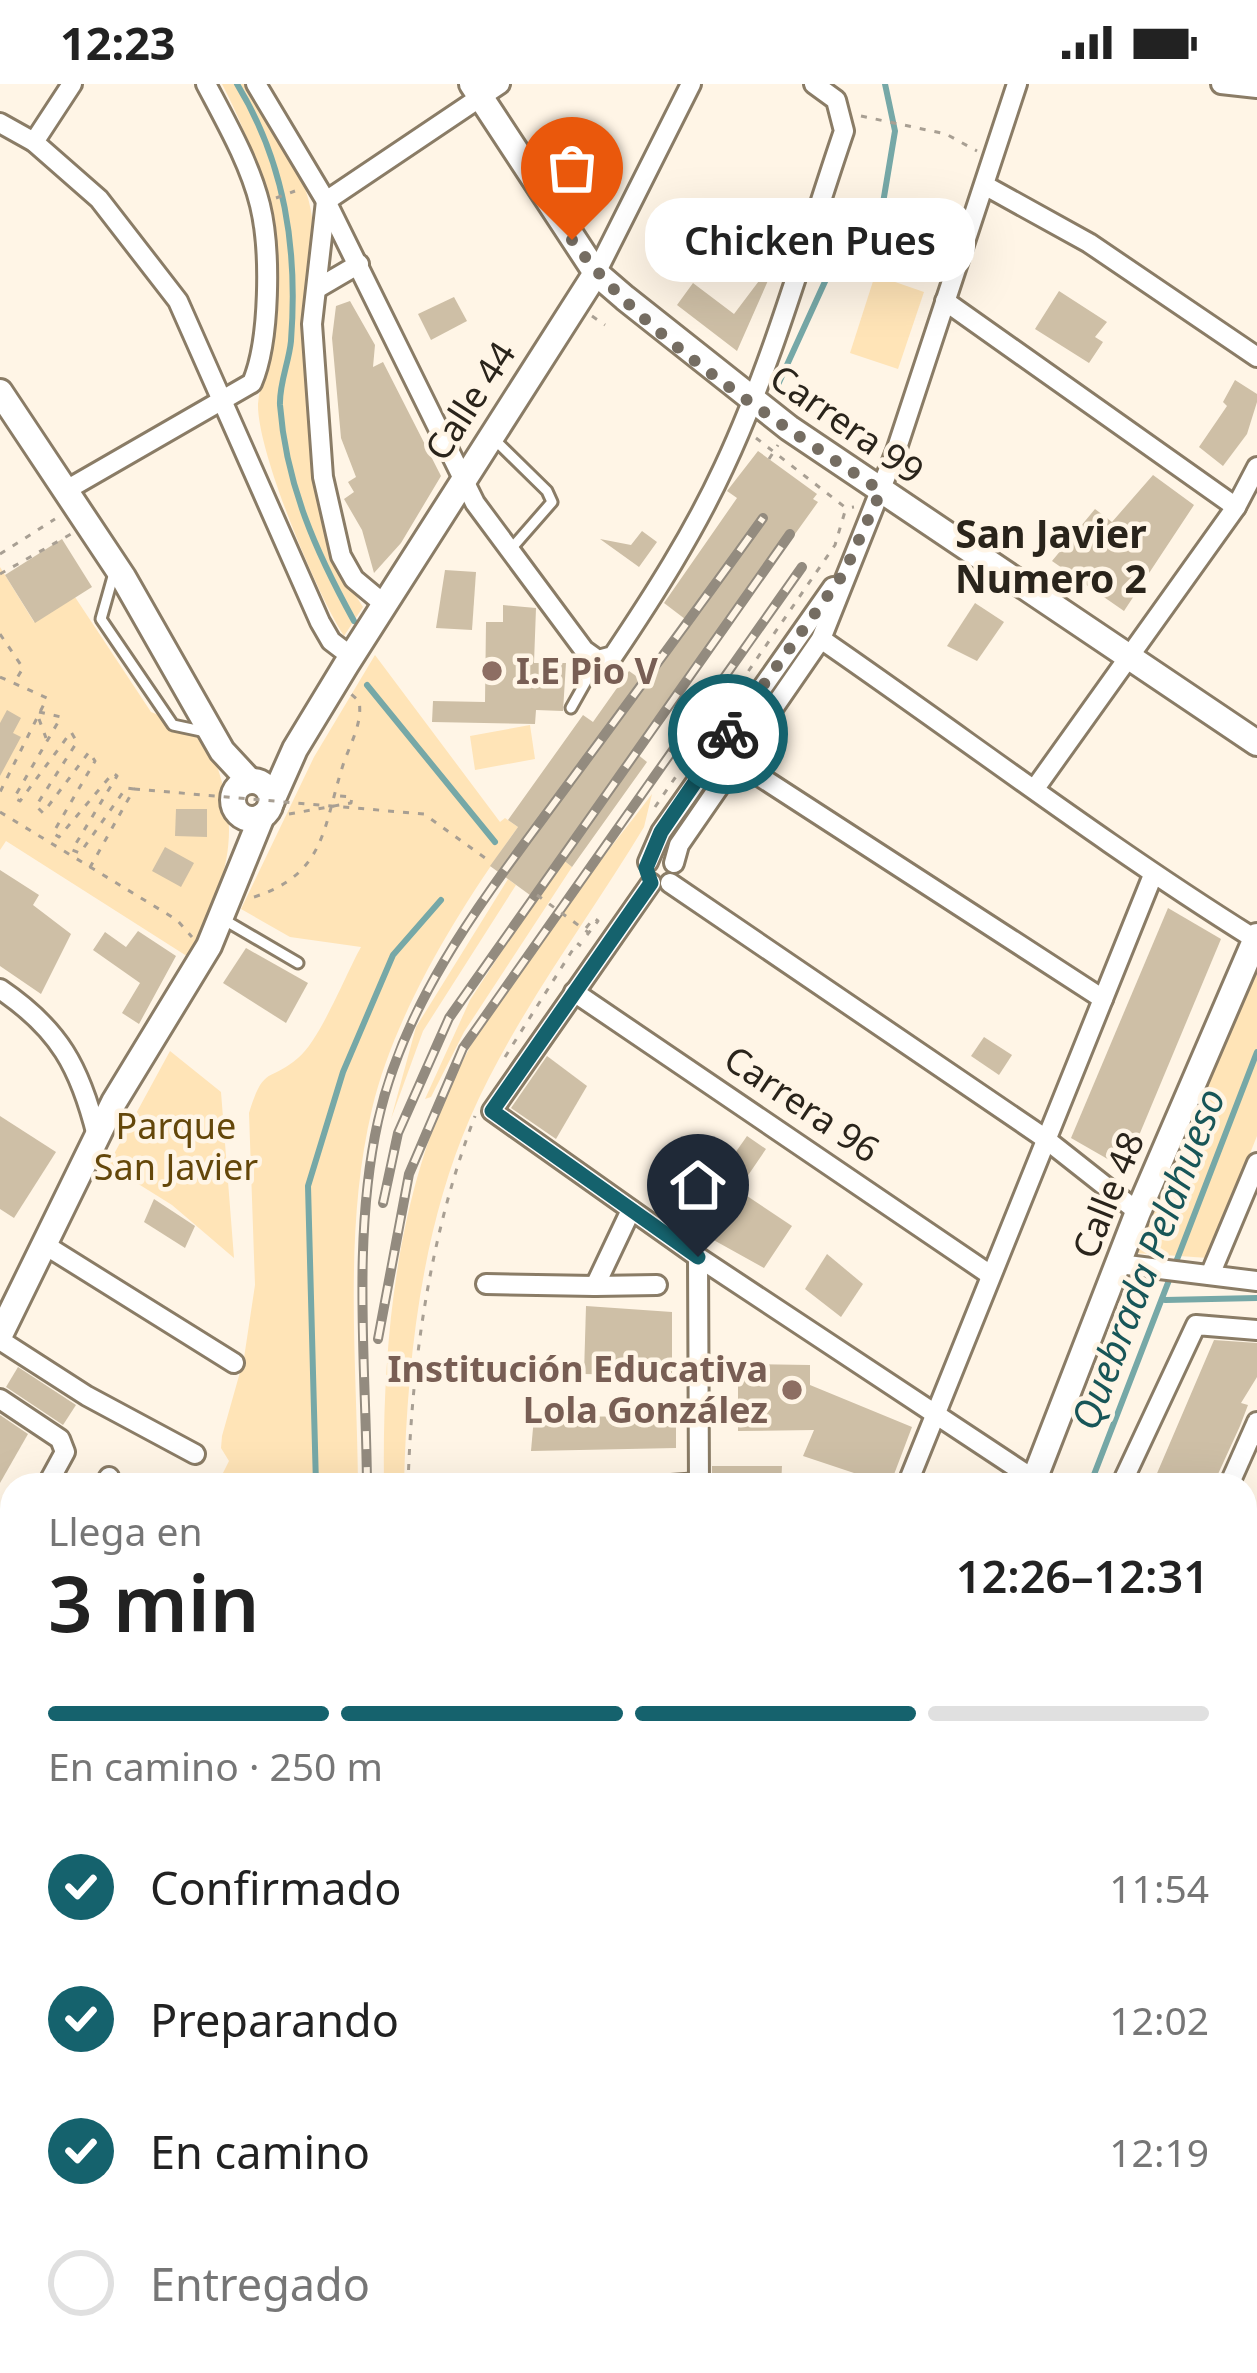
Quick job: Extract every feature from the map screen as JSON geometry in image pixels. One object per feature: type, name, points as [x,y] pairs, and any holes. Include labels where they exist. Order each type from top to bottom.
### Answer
[{"type":"street","points":[[34,142],[72,84]]},
{"type":"street","points":[[78,506],[220,398],[252,383],[261,362],[265,321],[260,203],[206,84]]},
{"type":"street","points":[[256,84],[358,264],[463,476],[508,552],[595,658],[613,656],[671,568],[725,466],[844,131],[843,112],[814,84]]},
{"type":"street","name":"Calle 44","points":[[0,1338],[97,1136],[220,918],[256,800],[355,667],[384,604],[596,273],[691,84]]},
{"type":"street","points":[[1017,84],[876,503],[821,639],[679,844],[665,877],[574,992],[492,1111],[698,1257],[1021,1473]]},
{"type":"street","points":[[1221,84],[1256,87]]},
{"type":"street","points":[[320,193],[484,89]]},
{"type":"street","name":"Carrera 99","points":[[484,89],[596,273],[876,503],[1131,655],[1257,743]]},
{"type":"street","points":[[0,123],[34,142],[99,199],[178,301],[320,622],[355,667]]},
{"type":"street","points":[[986,186],[1061,225],[1257,357]]},
{"type":"street","points":[[320,193],[318,288],[312,324],[317,422],[334,529],[354,579],[384,604]]},
{"type":"street","points":[[318,288],[358,264]]},
{"type":"street","points":[[944,301],[1236,507]]},
{"type":"street","points":[[0,392],[7,415],[78,506],[256,800]]},
{"type":"street","points":[[1036,787],[1236,507],[1257,467]]},
{"type":"street","points":[[844,573],[661,832],[648,862],[1043,1137],[1138,1212]]},
{"type":"street","points":[[821,639],[1036,787],[1153,875],[1256,938]]},
{"type":"street","points":[[736,761],[1102,999]]},
{"type":"street","points":[[912,1473],[1043,1137],[1153,875]]},
{"type":"street","name":"Calle 48","points":[[1037,1473],[1138,1212],[1256,938]]},
{"type":"street","points":[[0,989],[54,1032],[69,1056],[97,1136]]},
{"type":"street","name":"Carrera 96","points":[[574,992],[989,1274]]},
{"type":"street","points":[[1201,1274],[1257,1163]]},
{"type":"street","points":[[595,1286],[631,1210]]},
{"type":"street","points":[[45,1245],[234,1363]]},
{"type":"street","points":[[698,1257],[699,1473]]},
{"type":"street","points":[[1118,1264],[1257,1281]]},
{"type":"street","points":[[486,1284],[657,1285]]},
{"type":"street","points":[[1127,1473],[1196,1324],[1257,1330]]},
{"type":"street","points":[[0,1338],[87,1396],[195,1454]]},
{"type":"street","points":[[0,1399],[59,1439],[64,1452],[53,1473]]},
{"type":"street","points":[[1248,1464],[1257,1422]]},
{"type":"lane","points":[[490,435],[551,496],[547,514],[508,552]]},
{"type":"lane","points":[[116,567],[101,619],[173,725],[217,742]]},
{"type":"lane","points":[[571,708],[595,658]]},
{"type":"lane","points":[[220,918],[298,964]]},
{"type":"path","points":[[843,112],[946,134],[995,159]]},
{"type":"path","points":[[260,203],[320,193]]},
{"type":"path","points":[[769,459],[774,451],[846,508],[876,503]]},
{"type":"path","points":[[0,554],[78,506]]},
{"type":"path","points":[[0,574],[78,506]]},
{"type":"path","points":[[0,634],[22,668],[13,685]]},
{"type":"path","points":[[336,804],[359,721],[358,701],[350,692],[355,667]]},
{"type":"path","points":[[0,677],[47,698],[0,792]]},
{"type":"path","points":[[38,714],[46,740]]},
{"type":"path","points":[[38,714],[61,717],[14,798],[20,801],[71,732],[79,737],[36,806],[43,813],[89,752],[94,761],[53,833],[59,837],[113,772],[117,776],[71,859]]},
{"type":"path","points":[[76,851],[127,788],[424,814],[492,863]]},
{"type":"path","points":[[88,871],[134,789]]},
{"type":"path","points":[[242,901],[286,886],[326,832],[336,804],[339,796],[352,797],[351,803],[336,804],[256,800]]},
{"type":"path","points":[[0,812],[88,871],[176,920],[193,938]]},
{"type":"path","points":[[499,1068],[577,943],[586,950],[590,932],[537,895]]},
{"type":"path","points":[[409,1473],[415,1365],[427,1290],[473,1121],[477,1112],[492,1111]]},
{"type":"green space","points":[[222,84],[248,84],[287,148],[309,200],[314,247],[306,338],[310,442],[333,546],[363,607],[344,636],[290,522],[260,426],[259,396],[274,342],[272,239],[251,149]]},
{"type":"green space","points":[[875,275],[924,292],[898,369],[850,353]]},
{"type":"green space","points":[[0,567],[34,622],[75,597],[151,712],[181,724],[197,717],[223,785],[229,839],[218,892],[193,960],[6,841],[0,850]]},
{"type":"green space","points":[[375,655],[500,822],[505,818],[518,827],[433,960],[397,1035],[372,1109],[357,1202],[355,1249],[358,1473],[223,1473],[229,1461],[221,1448],[222,1436],[244,1358],[255,1285],[249,1113],[263,1081],[298,1058],[315,1037],[361,947],[290,937],[241,909],[314,757]]},
{"type":"green space","points":[[530,725],[535,759],[475,770],[470,736]]},
{"type":"green space","points":[[652,794],[644,827],[508,1043],[453,1161],[420,1298],[405,1473],[384,1473],[390,1323],[421,1164],[461,1064],[502,993]]},
{"type":"green space","points":[[562,859],[572,867],[464,1032],[431,1097],[425,1099],[470,1000]]},
{"type":"green space","points":[[508,879],[516,885],[423,1031],[391,1119],[416,1027]]},
{"type":"green space","points":[[1257,933],[1257,1136],[1208,1258],[1135,1253]]},
{"type":"green space","name":"Parque San Javier","points":[[170,1051],[221,1092],[234,1258],[172,1205],[108,1165]]},
{"type":"building","points":[[765,273],[770,276],[737,351],[677,305],[693,283],[734,314]]},
{"type":"building","points":[[1059,291],[1107,322],[1095,337],[1103,342],[1089,363],[1035,329]]},
{"type":"building","points":[[454,297],[467,321],[431,340],[418,314]]},
{"type":"building","points":[[350,301],[375,345],[373,367],[383,362],[441,476],[401,543],[374,573],[362,530],[344,499],[354,492],[348,482],[356,477],[341,438],[332,338],[336,306]]},
{"type":"building","points":[[1235,380],[1257,394],[1257,402],[1247,434],[1223,466],[1199,447],[1227,406],[1223,402]]},
{"type":"building","points":[[758,451],[817,494],[813,499],[818,502],[637,754],[647,762],[572,867],[562,859],[534,898],[490,866],[518,827],[508,820],[583,715],[593,722],[629,671],[642,680],[685,619],[664,603],[737,498],[727,491]]},
{"type":"building","points":[[1153,475],[1194,505],[1124,611],[1052,561],[1095,509],[1112,522]]},
{"type":"building","points":[[642,531],[657,542],[639,567],[600,539],[631,545]]},
{"type":"building","points":[[62,539],[92,587],[35,623],[5,575]]},
{"type":"building","points":[[445,570],[476,572],[472,630],[436,628]]},
{"type":"building","points":[[975,603],[1004,622],[977,661],[947,646]]},
{"type":"building","points":[[503,605],[536,608],[534,663],[566,663],[563,711],[536,710],[535,724],[432,722],[433,701],[485,702],[486,622],[503,622]]},
{"type":"building","points":[[7,710],[21,718],[13,733],[21,737],[0,776],[0,723]]},
{"type":"building","points":[[176,809],[207,809],[207,837],[175,836]]},
{"type":"building","points":[[165,847],[194,863],[181,887],[152,871]]},
{"type":"building","points":[[0,870],[39,895],[33,905],[71,934],[41,994],[0,966]]},
{"type":"building","points":[[1168,908],[1221,939],[1125,1169],[1071,1138]]},
{"type":"building","points":[[138,931],[176,956],[139,1024],[122,1013],[140,983],[93,950],[105,932],[126,947]]},
{"type":"building","points":[[246,948],[308,983],[286,1023],[223,983]]},
{"type":"building","points":[[984,1037],[1012,1055],[999,1075],[971,1056]]},
{"type":"building","points":[[547,1056],[587,1086],[556,1139],[511,1108]]},
{"type":"building","points":[[0,1116],[56,1152],[14,1218],[0,1209]]},
{"type":"building","points":[[747,1136],[766,1149],[738,1190],[792,1226],[764,1268],[701,1233],[733,1186],[719,1176]]},
{"type":"building","points":[[154,1199],[195,1226],[185,1248],[144,1222]]},
{"type":"building","points":[[827,1254],[863,1284],[841,1317],[805,1289]]},
{"type":"building","points":[[586,1306],[672,1312],[672,1376],[584,1374]]},
{"type":"building","points":[[1214,1340],[1257,1343],[1257,1377],[1241,1403],[1248,1405],[1218,1473],[1157,1473]]},
{"type":"building","points":[[738,1364],[810,1365],[810,1385],[912,1427],[895,1473],[854,1473],[803,1456],[814,1430],[738,1431]]},
{"type":"building","points":[[18,1367],[76,1405],[63,1425],[6,1387]]},
{"type":"building","points":[[0,1415],[28,1434],[6,1473],[0,1473]]},
{"type":"building","points":[[676,1416],[676,1448],[531,1451],[534,1417]]},
{"type":"building","points":[[712,1466],[782,1466],[782,1473],[712,1473]]},
{"type":"waterway","points":[[237,84],[267,145],[290,240],[291,341],[280,405],[289,463],[315,543],[354,621]]},
{"type":"waterway","points":[[776,389],[833,264],[851,263],[876,245],[895,131],[885,84]]},
{"type":"waterway","points":[[367,685],[495,842]]},
{"type":"waterway","points":[[316,1473],[308,1186],[343,1072],[393,955],[441,900]]},
{"type":"waterway","name":"Quebrada Pelahueso","points":[[1095,1473],[1257,1052]]},
{"type":"waterway","points":[[1165,1300],[1257,1298]]},
{"type":"railway","points":[[367,1473],[365,1210],[378,1121],[409,1028],[482,902],[763,518]]},
{"type":"railway","points":[[383,1203],[398,1133],[449,1018],[790,534]]},
{"type":"railway","points":[[378,1339],[409,1174],[463,1048],[802,567]]},
{"type":"way so far","points":[[572,240],[596,273],[722,379],[881,491],[844,573],[728,734]]},
{"type":"place","name":"Chicken Pues","points":[[572,240]]},
{"type":"place","name":"I.E Pio V","points":[[492,671]]},
{"type":"place","name":"Institución Educativa Lola González","points":[[792,1390]]},
{"type":"district","name":"San Javier Numero 2","points":[[1051,556]]},
{"type":"route","points":[[698,1257],[492,1111],[651,883],[646,868],[661,832],[728,734]]}]
